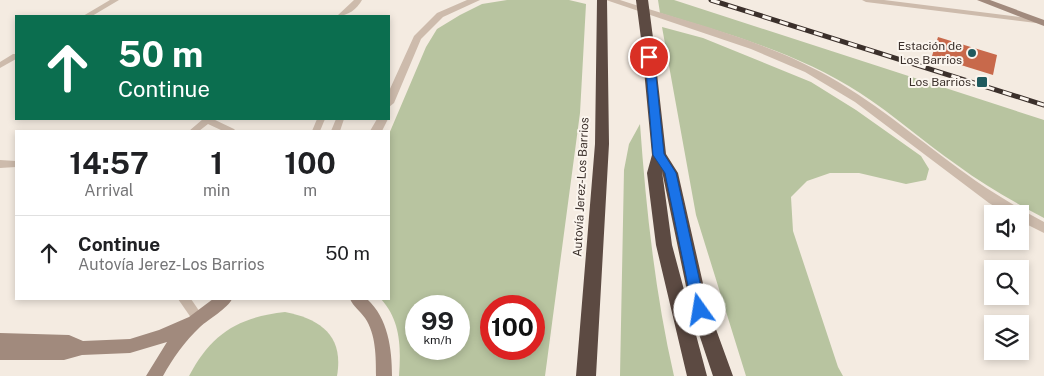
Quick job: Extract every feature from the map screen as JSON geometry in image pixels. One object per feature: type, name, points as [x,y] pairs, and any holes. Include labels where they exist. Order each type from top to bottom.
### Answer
[{"type":"highway","name":"Autovía Jerez-Los Barrios","points":[[586,376],[602,144],[604,22],[602,0]]},
{"type":"highway","points":[[642,0],[659,155],[654,173],[664,245],[696,376]]},
{"type":"highway","points":[[659,155],[671,173],[700,310],[723,376]]},
{"type":"street","points":[[390,101],[417,38],[440,16],[474,0]]},
{"type":"street","points":[[611,0],[758,49],[836,85],[943,164],[1005,205]]},
{"type":"street","points":[[982,0],[1044,22]]},
{"type":"street","points":[[1029,220],[1044,228]]},
{"type":"street","points":[[0,353],[64,353],[82,348],[130,346],[161,337],[195,320],[225,300]]},
{"type":"street","points":[[358,300],[372,316],[381,334],[385,355],[384,376]]},
{"type":"street","points":[[154,376],[164,357],[195,320]]},
{"type":"street","points":[[0,340],[69,342],[82,348]]},
{"type":"lane","points":[[89,15],[115,0]]},
{"type":"lane","points":[[341,15],[356,4],[358,0]]},
{"type":"lane","points":[[866,0],[1044,22]]},
{"type":"lane","points":[[0,65],[15,57]]},
{"type":"lane","points":[[194,130],[208,120],[229,130]]},
{"type":"lane","points":[[0,164],[15,164]]},
{"type":"lane","points":[[185,300],[195,320]]},
{"type":"green space","points":[[507,0],[569,0],[586,4],[580,113],[545,376],[399,376],[400,355],[396,326],[393,316],[382,300],[390,300],[390,132],[426,47],[437,29],[482,4]]},
{"type":"green space","points":[[658,0],[674,0],[1044,120],[1044,218],[1029,210],[1029,205],[1021,205],[978,179],[873,101],[837,79],[763,46],[660,13]]},
{"type":"green space","points":[[662,27],[703,38],[811,82],[856,110],[921,156],[929,169],[926,180],[906,184],[859,173],[830,173],[807,181],[791,197],[793,231],[838,367],[843,376],[746,376],[696,215]]},
{"type":"green space","points":[[640,124],[652,250],[667,345],[674,376],[620,376],[624,170],[629,144]]},
{"type":"green space","points":[[285,312],[309,319],[327,332],[337,350],[337,376],[189,376],[207,349],[228,330],[253,318]]},
{"type":"building","name":"Estación de Los Barrios","points":[[938,37],[997,55],[993,75],[932,56]]},
{"type":"railway","points":[[711,0],[1044,105]]},
{"type":"place","name":"Estación de Los Barrios","points":[[972,53]]},
{"type":"place","name":"Los Barrios","points":[[982,82]]},
{"type":"route","points":[[649,57],[659,155],[671,173],[683,238],[700,310]]}]
